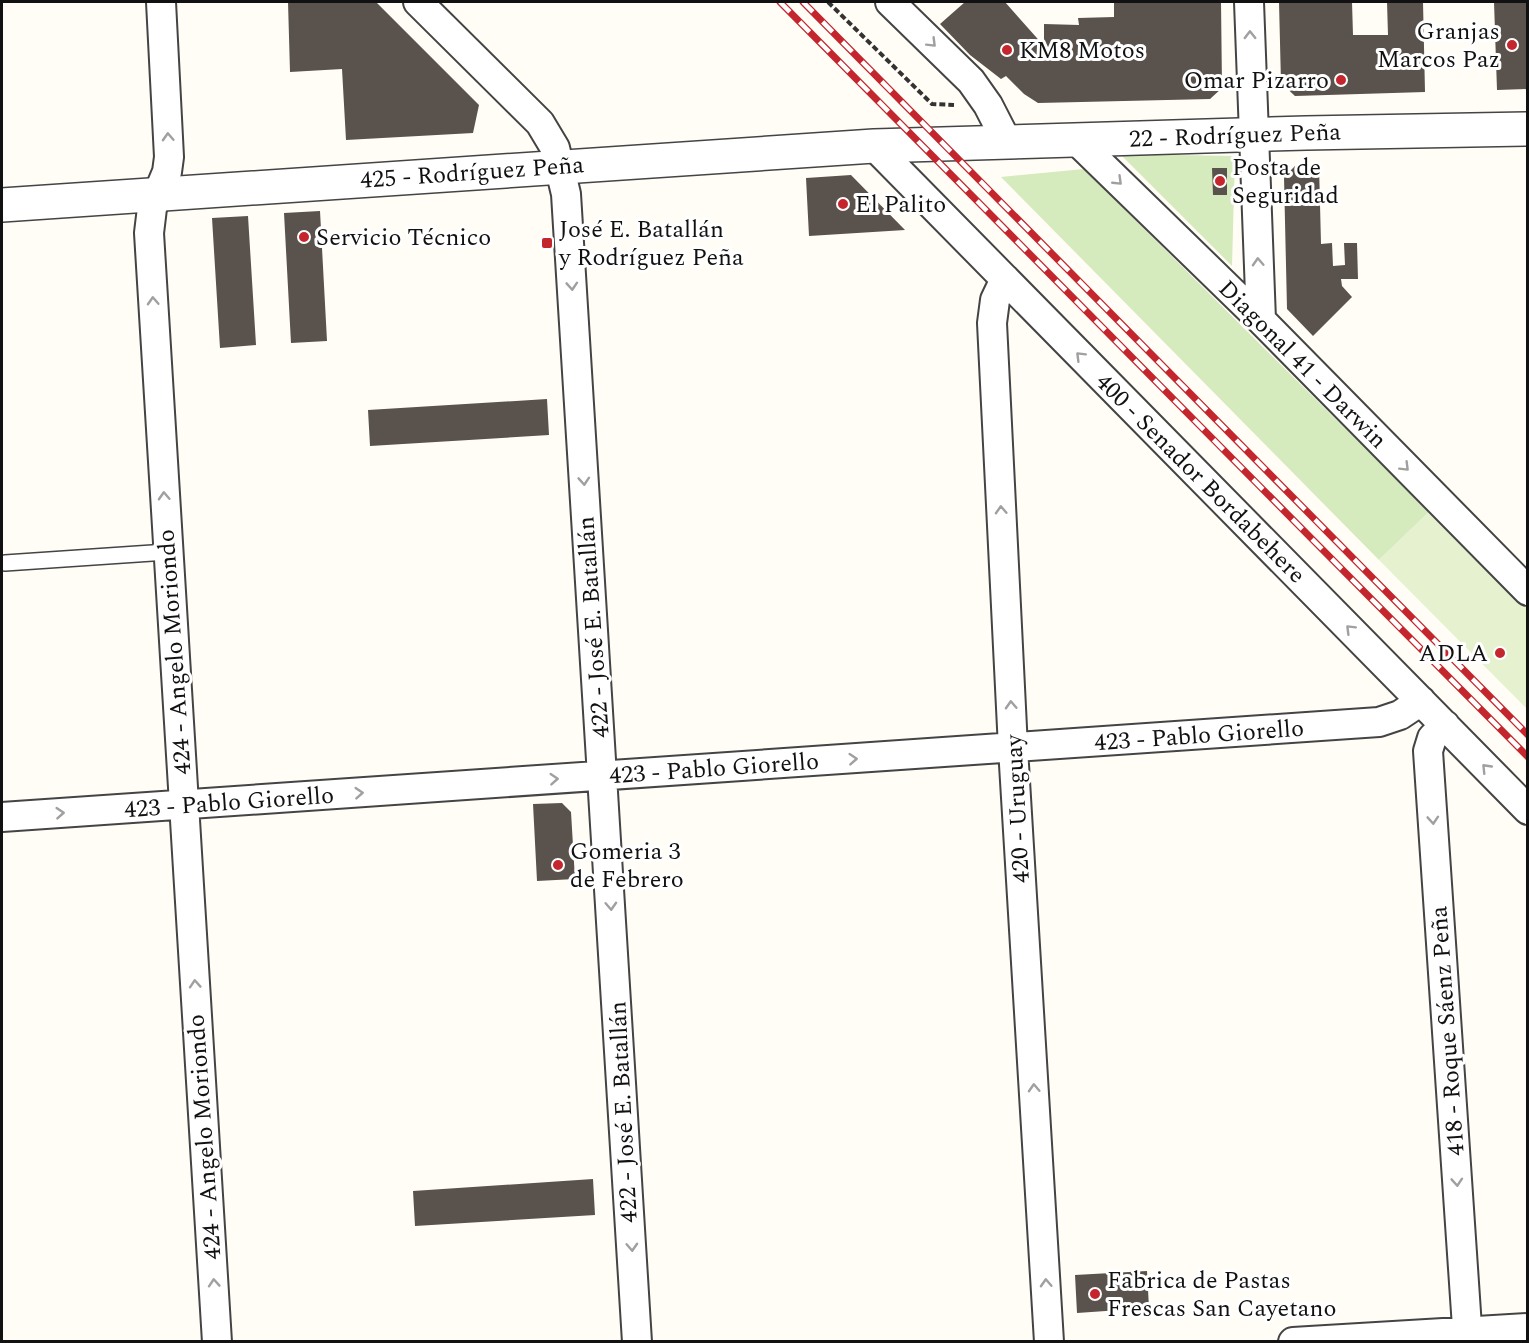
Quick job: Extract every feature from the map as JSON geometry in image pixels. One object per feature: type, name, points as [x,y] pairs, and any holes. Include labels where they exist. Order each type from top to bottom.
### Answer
[{"type":"street","name":"424 - Angelo Moriondo","points":[[161,2],[169,157],[167,172],[152,208],[149,233],[217,1341]]},
{"type":"street","points":[[418,2],[540,123],[555,148],[559,165]]},
{"type":"street","points":[[890,2],[971,81],[988,105],[1007,142]]},
{"type":"street","points":[[1249,2],[1252,135],[1261,320]]},
{"type":"street","name":"22 - Rodríguez Peña","points":[[943,144],[1527,129]]},
{"type":"street","name":"Diagonal 41 - Darwin","points":[[1076,140],[1261,320],[1527,591]]},
{"type":"street","name":"425 - Rodríguez Peña","points":[[2,205],[559,165],[943,144]]},
{"type":"street","name":"400 - Senador Bordabehere","points":[[874,146],[1527,810]]},
{"type":"street","name":"422 - José E. Batallán","points":[[559,165],[566,194],[637,1341]]},
{"type":"street","name":"420 - Uruguay","points":[[1005,279],[995,300],[992,323],[1013,748],[1049,1341]]},
{"type":"street","name":"423 - Pablo Giorello","points":[[2,817],[1379,722],[1400,715],[1421,701]]},
{"type":"street","name":"418 - Roque Sáenz Peña","points":[[1445,725],[1432,738],[1428,751],[1467,1337]]},
{"type":"street","points":[[1293,1341],[1467,1337],[1527,1328]]},
{"type":"lane","points":[[5,563],[167,552]]},
{"type":"path","points":[[828,2],[932,104],[988,105]]},
{"type":"green space","points":[[1120,154],[1235,156],[1232,266]]},
{"type":"green space","points":[[1084,169],[1429,512],[1379,560],[1001,177]]},
{"type":"green space","name":"ADLA","points":[[1429,512],[1527,608],[1527,709],[1379,560]]},
{"type":"building","points":[[288,2],[376,2],[479,105],[473,133],[346,140],[342,69],[290,72]]},
{"type":"building","points":[[965,2],[1005,2],[1044,46],[1044,24],[1079,25],[1078,18],[1114,17],[1114,2],[1221,2],[1222,88],[1210,99],[1038,103],[1024,94],[1006,76],[1001,79],[970,55],[940,24]]},
{"type":"building","points":[[1279,2],[1352,2],[1353,35],[1388,35],[1387,2],[1423,2],[1425,92],[1295,96],[1281,83]]},
{"type":"building","name":"Granjas Marcos Paz","points":[[1494,2],[1528,2],[1528,89],[1497,90]]},
{"type":"building","points":[[1319,165],[1321,244],[1332,243],[1333,266],[1345,265],[1344,243],[1357,243],[1358,279],[1341,279],[1342,286],[1352,297],[1313,336],[1287,309],[1284,177],[1295,166]]},
{"type":"building","name":"Posta de Seguridad","points":[[1212,168],[1227,168],[1227,195],[1213,195]]},
{"type":"building","name":"El Palito","points":[[851,175],[905,230],[809,236],[806,178]]},
{"type":"building","points":[[320,211],[327,341],[291,343],[284,213]]},
{"type":"building","points":[[248,216],[256,345],[220,348],[212,218]]},
{"type":"building","points":[[547,399],[549,435],[370,446],[368,410]]},
{"type":"building","points":[[562,803],[571,812],[575,879],[537,881],[533,804]]},
{"type":"building","points":[[593,1179],[595,1215],[415,1226],[413,1191]]},
{"type":"building","points":[[1147,1271],[1149,1308],[1077,1313],[1075,1275]]},
{"type":"railway","points":[[780,2],[1528,757]]},
{"type":"railway","points":[[803,2],[1528,735]]},
{"type":"place","name":"Granjas Marcos Paz","points":[[1512,45]]},
{"type":"place","name":"KM8 Motos","points":[[1007,50]]},
{"type":"place","name":"Omar Pizarro","points":[[1341,80]]},
{"type":"place","name":"Posta de Seguridad","points":[[1220,181]]},
{"type":"place","name":"El Palito","points":[[843,204]]},
{"type":"place","name":"Servicio Técnico","points":[[304,237]]},
{"type":"place","name":"José E. Batallán y Rodríguez Peña","points":[[547,243]]},
{"type":"place","name":"ADLA","points":[[1500,653]]},
{"type":"place","name":"Gomeria 3 de Febrero","points":[[558,865]]},
{"type":"place","name":"Fabrica de Pastas Frescas San Cayetano","points":[[1095,1294]]}]
